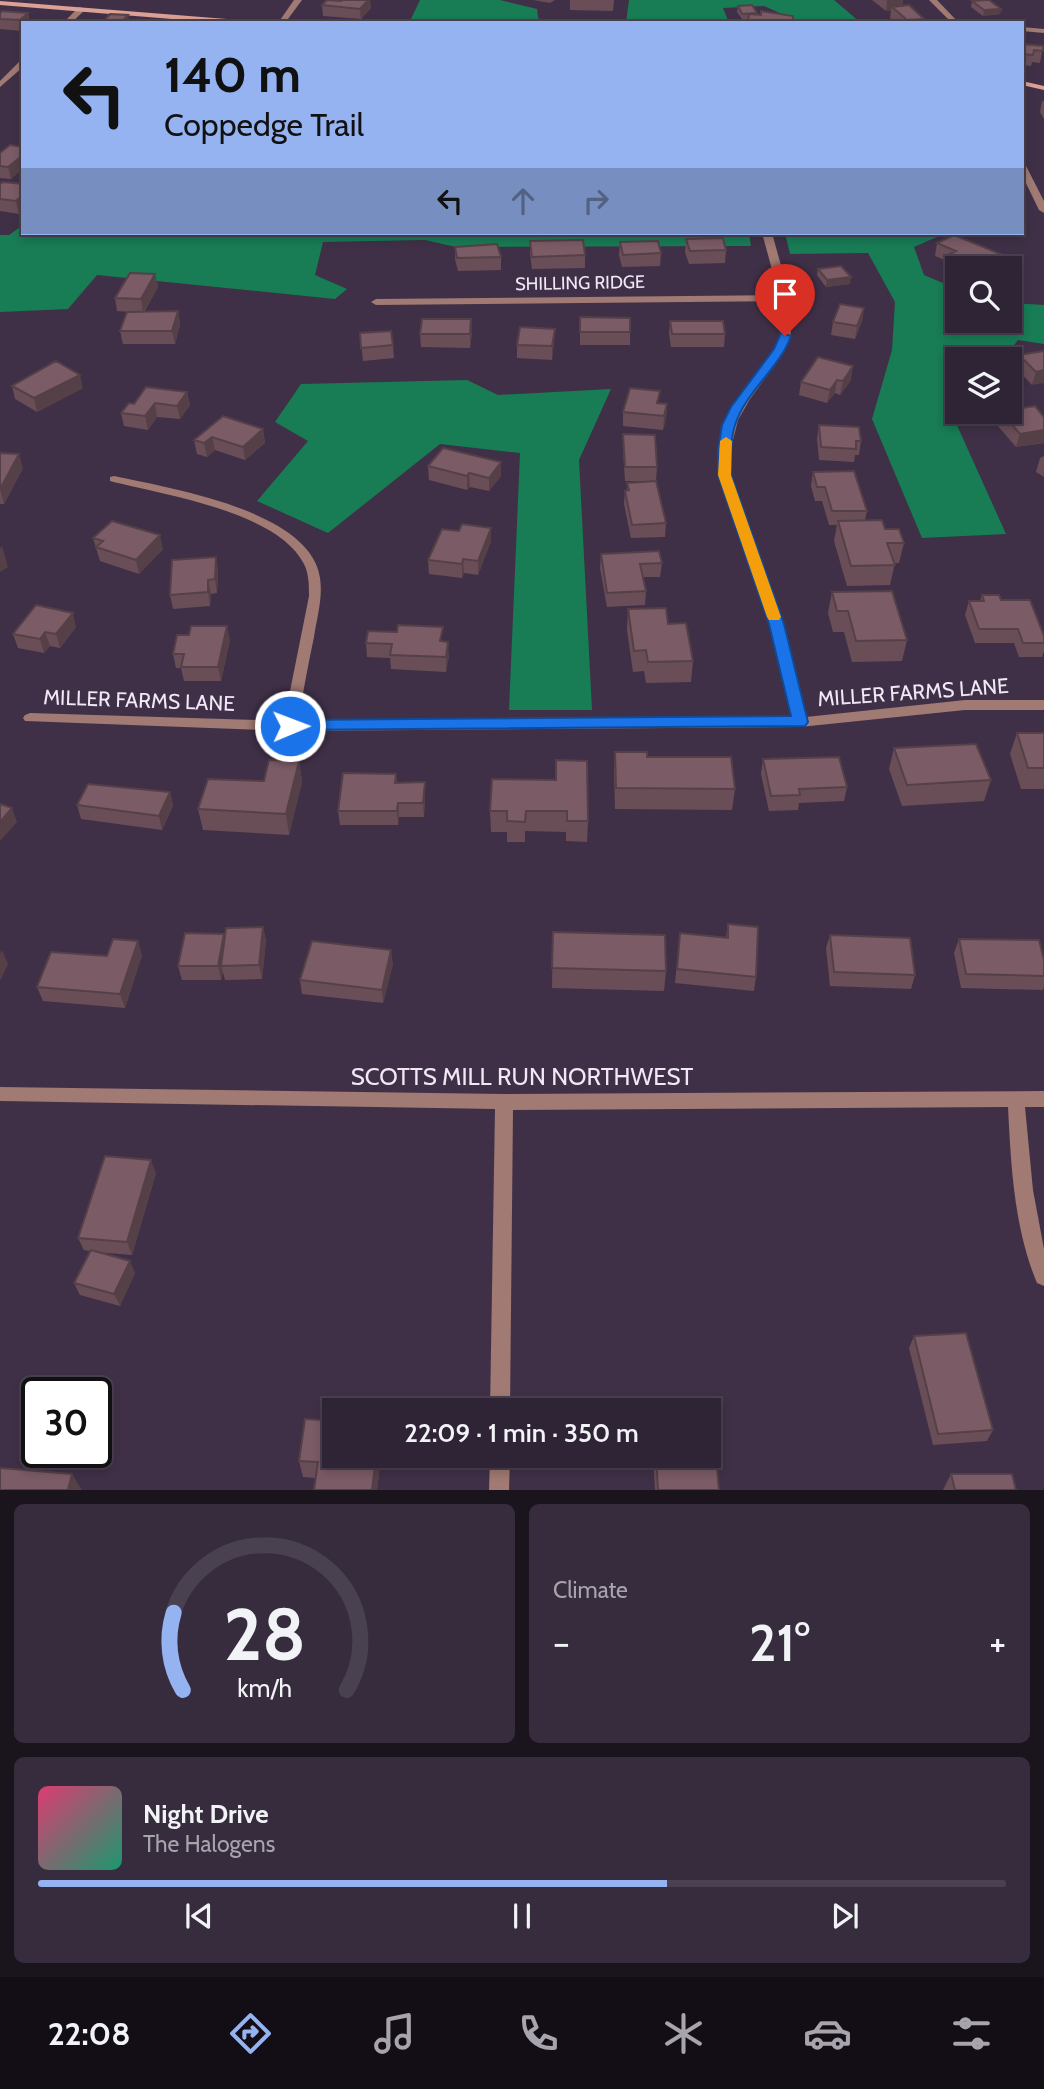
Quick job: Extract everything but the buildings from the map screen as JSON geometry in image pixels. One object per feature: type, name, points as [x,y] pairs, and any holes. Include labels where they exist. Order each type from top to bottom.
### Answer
[{"type":"street","points":[[282,21],[298,0]]},
{"type":"street","points":[[933,0],[954,21]]},
{"type":"street","points":[[6,2],[228,21]]},
{"type":"street","points":[[68,21],[82,9]]},
{"type":"street","points":[[1024,29],[1044,31]]},
{"type":"street","points":[[0,85],[21,65]]},
{"type":"street","points":[[1024,83],[1044,88]]},
{"type":"street","points":[[1024,170],[1044,210]]},
{"type":"street","points":[[768,235],[785,298],[785,336],[780,350],[737,407],[729,425],[724,450],[724,475],[776,624],[800,722]]},
{"type":"street","name":"SHILLING RIDGE","points":[[376,302],[785,298]]},
{"type":"street","points":[[114,479],[234,510],[258,519],[277,530],[308,559],[315,576],[315,596],[290,726]]},
{"type":"street","name":"MILLER FARMS LANE","points":[[30,718],[290,726],[800,722],[965,705],[1044,705]]},
{"type":"street","name":"SCOTTS MILL RUN NORTHWEST","points":[[0,1094],[504,1102],[1044,1099]]},
{"type":"street","points":[[1016,1099],[1018,1135],[1035,1255],[1044,1277]]},
{"type":"street","points":[[500,1398],[504,1102]]},
{"type":"street","points":[[499,1490],[500,1468]]},
{"type":"green space","points":[[420,0],[500,0],[537,9],[539,21],[410,21]]},
{"type":"green space","points":[[629,0],[834,0],[859,21],[798,21],[764,6],[723,8],[728,21],[626,21]]},
{"type":"green space","points":[[21,226],[21,235],[749,235],[751,246],[456,247],[425,240],[323,242],[315,275],[347,289],[335,299],[97,275],[68,309],[0,312],[0,235],[9,235]]},
{"type":"green space","points":[[785,235],[941,235],[914,247],[924,275],[945,284],[945,333],[1022,333],[1022,304],[1044,305],[1044,344],[1018,340],[1012,347],[945,347],[945,424],[956,424],[1006,534],[922,538],[872,419],[892,350],[895,302],[868,253],[790,254]]},
{"type":"green space","points":[[467,380],[498,395],[611,389],[579,460],[592,710],[509,710],[520,453],[440,444],[328,533],[257,501],[308,441],[275,422],[301,384]]},
{"type":"slow traffic","points":[[726,441],[724,475],[774,617]]},
{"type":"route","points":[[290,726],[800,722],[776,624],[724,475],[724,450],[729,425],[737,407],[780,350],[785,336]]}]
